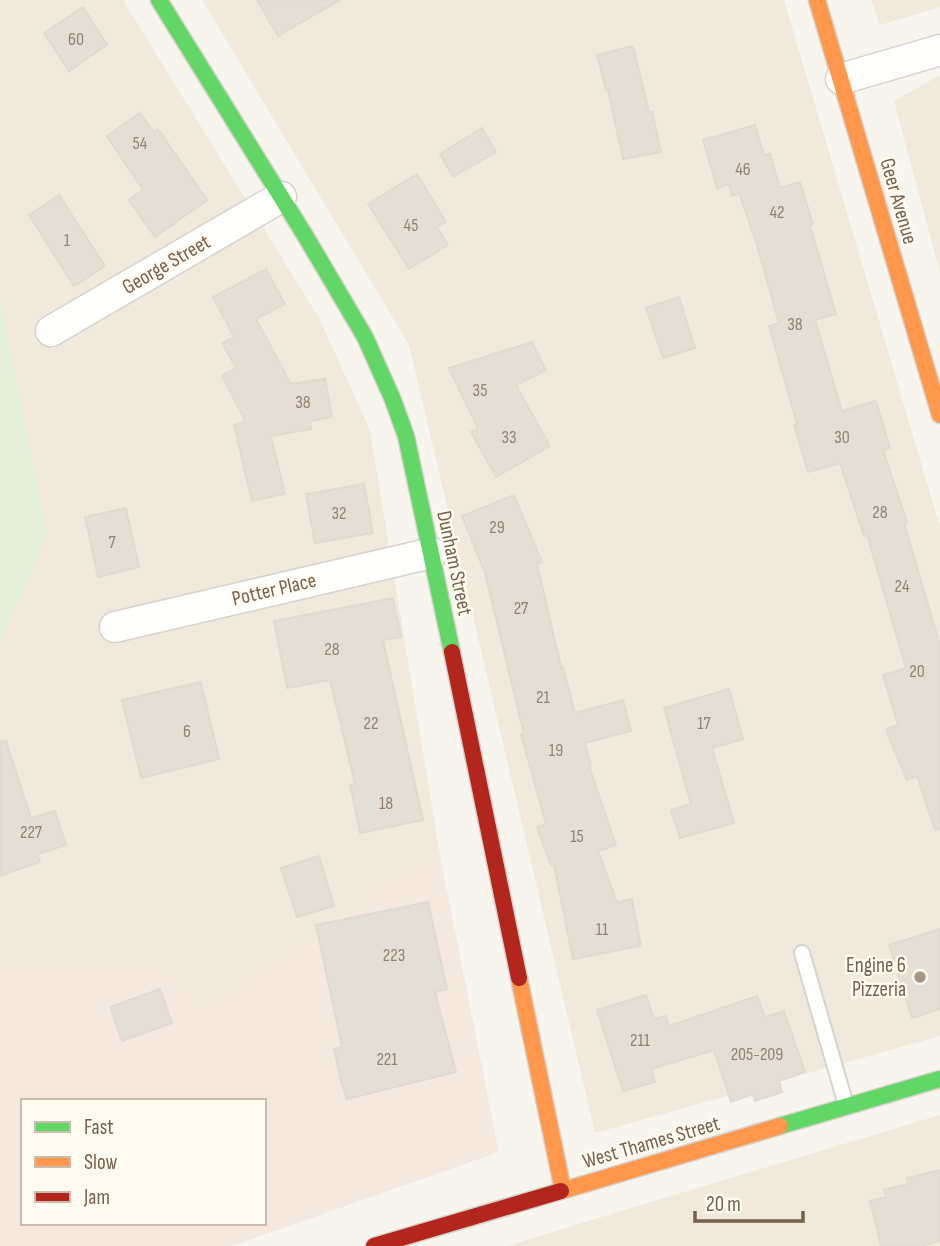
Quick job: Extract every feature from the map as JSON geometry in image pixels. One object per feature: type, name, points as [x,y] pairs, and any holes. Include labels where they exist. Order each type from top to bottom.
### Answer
[{"type":"street","name":"Dunham Street","points":[[159,0],[339,292],[380,369],[406,436],[563,1190]]},
{"type":"street","name":"Geer Avenue","points":[[817,0],[940,415]]},
{"type":"street","points":[[841,79],[940,50]]},
{"type":"street","name":"George Street","points":[[51,331],[281,197]]},
{"type":"street","name":"Potter Place","points":[[115,627],[432,552]]},
{"type":"street","name":"West Thames Street","points":[[374,1246],[940,1079]]},
{"type":"lane","points":[[802,953],[847,1107]]},
{"type":"shaded area","points":[[0,0],[123,0],[319,318],[370,430],[439,850],[209,1008],[161,961],[0,961],[0,642],[47,535],[0,300]]},
{"type":"shaded area","points":[[202,0],[784,0],[940,527],[940,1036],[595,1133],[409,345]]},
{"type":"shaded area","points":[[871,0],[940,0],[940,7],[880,25]]},
{"type":"shaded area","points":[[940,75],[940,273],[894,101]]},
{"type":"shaded area","points":[[439,850],[499,1152],[232,1246],[0,1246],[0,961],[161,961],[209,1008]]},
{"type":"shaded area","points":[[940,1115],[940,1246],[507,1246],[621,1211]]},
{"type":"green space","points":[[0,300],[47,535],[0,642]]},
{"type":"building","points":[[257,0],[340,0],[278,36]]},
{"type":"building","points":[[83,7],[107,45],[69,71],[44,33]]},
{"type":"building","points":[[633,46],[661,152],[623,159],[608,90],[597,55]]},
{"type":"building","points":[[140,113],[154,132],[158,129],[207,200],[155,237],[129,200],[143,190],[107,136]]},
{"type":"building","points":[[755,125],[764,155],[770,154],[780,188],[800,182],[813,224],[810,225],[836,314],[815,320],[842,411],[876,401],[890,448],[883,450],[907,522],[904,523],[940,645],[940,829],[935,830],[917,776],[907,780],[888,735],[887,729],[898,725],[883,675],[906,668],[867,535],[864,536],[840,463],[808,472],[769,326],[779,323],[756,242],[739,193],[732,196],[729,184],[717,188],[703,140]]},
{"type":"building","points":[[482,128],[496,152],[453,177],[440,154]]},
{"type":"building","points":[[417,174],[446,222],[437,227],[448,245],[409,269],[368,204]]},
{"type":"building","points":[[59,195],[105,266],[74,286],[29,215]]},
{"type":"building","points":[[266,269],[285,304],[256,319],[291,384],[325,379],[332,417],[310,421],[311,429],[271,436],[285,494],[252,501],[234,425],[246,422],[222,376],[236,368],[222,343],[234,337],[213,297]]},
{"type":"building","points":[[679,297],[695,348],[663,358],[646,308]]},
{"type":"building","points":[[532,342],[546,370],[516,385],[550,446],[496,477],[471,432],[478,428],[449,368]]},
{"type":"building","points":[[364,484],[373,533],[315,543],[306,494]]},
{"type":"building","points":[[514,495],[542,562],[537,564],[561,667],[575,713],[623,700],[631,731],[585,743],[589,766],[616,845],[598,851],[617,902],[632,899],[641,946],[573,959],[554,865],[551,866],[537,827],[546,824],[521,735],[524,734],[485,573],[462,516]]},
{"type":"building","points":[[126,508],[139,567],[98,577],[85,517]]},
{"type":"building","points":[[393,598],[401,637],[383,640],[423,820],[360,833],[350,785],[355,784],[330,680],[287,688],[274,621]]},
{"type":"building","points":[[201,682],[219,759],[141,778],[122,700]]},
{"type":"building","points":[[729,689],[743,739],[712,748],[734,823],[680,838],[671,810],[691,804],[664,708]]},
{"type":"building","points":[[6,741],[31,818],[55,811],[66,845],[37,854],[40,862],[0,876],[0,742]]},
{"type":"building","points":[[319,856],[334,906],[297,917],[281,868]]},
{"type":"building","points":[[428,902],[447,989],[435,992],[456,1072],[347,1099],[334,1049],[342,1047],[316,925]]},
{"type":"building","name":"Engine 6 Pizzeria","points":[[940,929],[940,1009],[912,1018],[889,945]]},
{"type":"building","points":[[160,989],[172,1023],[122,1041],[110,1007]]},
{"type":"building","points":[[646,995],[654,1019],[666,1016],[669,1026],[757,996],[765,1017],[784,1011],[805,1072],[779,1081],[782,1092],[755,1101],[753,1094],[731,1102],[714,1050],[651,1069],[655,1082],[623,1091],[597,1010]]},
{"type":"building","points":[[940,1170],[940,1241],[921,1246],[881,1246],[870,1201],[886,1197],[884,1190],[908,1184],[907,1178]]},
{"type":"traffic: fast","points":[[159,0],[365,337],[406,436],[452,652]]},
{"type":"traffic: fast","points":[[780,1126],[940,1079]]},
{"type":"traffic: slow","points":[[817,0],[940,415]]},
{"type":"traffic: slow","points":[[519,978],[563,1190]]},
{"type":"traffic: slow","points":[[561,1191],[780,1126]]},
{"type":"traffic: jam","points":[[452,652],[519,978]]},
{"type":"traffic: jam","points":[[374,1246],[561,1191]]},
{"type":"place","name":"Engine 6 Pizzeria","points":[[920,977]]}]
